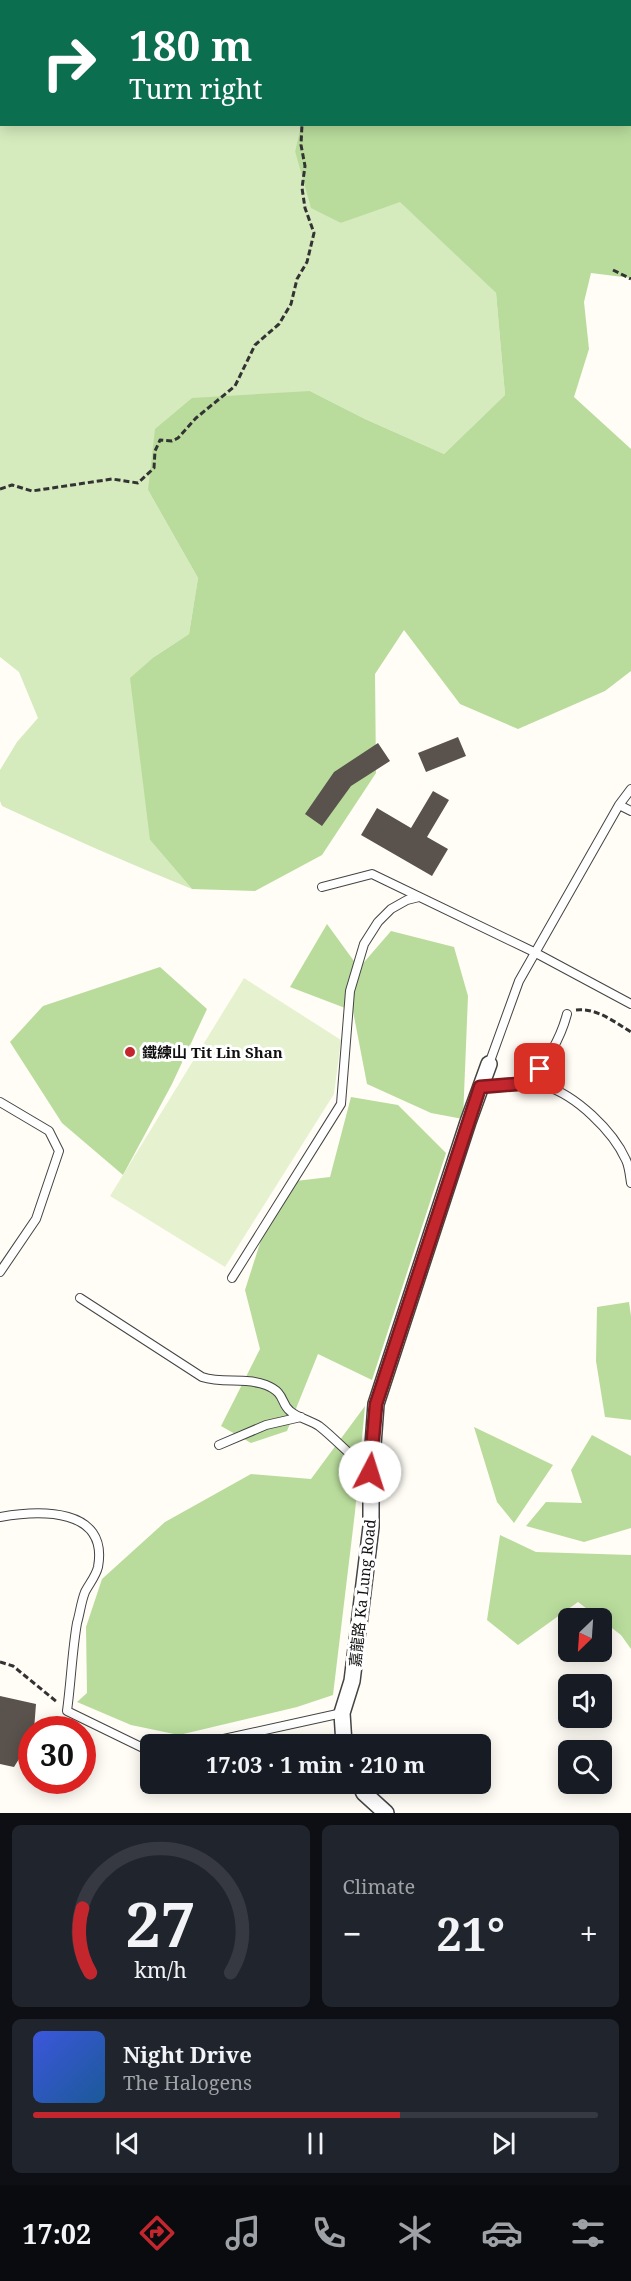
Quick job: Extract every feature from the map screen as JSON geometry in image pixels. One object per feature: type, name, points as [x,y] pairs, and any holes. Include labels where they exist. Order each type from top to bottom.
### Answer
[{"type":"street","name":"嘉龍路 Ka Lung Road","points":[[343,1734],[342,1713],[352,1682],[366,1579],[371,1527],[370,1472],[376,1404],[489,1064]]},
{"type":"street","points":[[365,1794],[386,1813]]},
{"type":"lane","name":"嘉龍路 Ka Lung Road","points":[[489,1064],[519,981],[631,789]]},
{"type":"lane","points":[[620,805],[631,811]]},
{"type":"lane","points":[[322,887],[372,874],[534,952],[631,1004]]},
{"type":"lane","points":[[232,1278],[341,1104],[350,991],[364,944],[378,922],[391,909],[407,900],[419,897]]},
{"type":"lane","points":[[530,1083],[550,1054],[563,1029],[567,1014]]},
{"type":"lane","points":[[480,1087],[530,1083],[546,1086],[578,1103],[606,1129],[627,1161],[631,1183]]},
{"type":"lane","points":[[0,1102],[49,1131],[59,1151],[36,1219],[0,1272]]},
{"type":"lane","points":[[80,1298],[202,1377],[251,1380],[268,1386],[281,1394],[289,1411],[318,1425],[370,1472]]},
{"type":"lane","points":[[219,1445],[266,1425],[300,1417]]},
{"type":"lane","points":[[0,1517],[38,1513],[62,1514],[78,1520],[91,1530],[98,1546],[98,1569],[85,1593],[77,1626],[68,1711],[140,1747]]},
{"type":"lane","points":[[246,1734],[342,1713]]},
{"type":"path","points":[[0,489],[12,485],[32,491],[112,479],[138,483],[154,468],[155,451],[160,440],[172,441],[178,438],[196,418],[235,386],[255,345],[279,324],[291,304],[297,279],[307,262],[314,233],[302,188],[305,166],[301,145],[302,126]]},
{"type":"path","points":[[613,270],[631,279]]},
{"type":"path","points":[[567,1014],[578,1010],[591,1010],[609,1017],[631,1032]]},
{"type":"path","points":[[0,1662],[13,1666],[68,1711]]},
{"type":"green space","points":[[0,126],[301,126],[295,151],[341,223],[400,201],[496,293],[505,395],[444,454],[365,419],[310,391],[148,490],[198,578],[189,634],[154,657],[150,840],[192,889],[2,806],[0,770],[17,742],[38,718],[19,672],[0,657]]},
{"type":"green space","points":[[301,126],[631,126],[631,278],[591,273],[584,302],[589,349],[574,397],[631,449],[631,671],[605,691],[518,729],[460,704],[404,630],[375,674],[376,773],[322,855],[255,891],[192,889],[150,840],[130,678],[154,657],[189,634],[198,578],[148,490],[155,429],[192,398],[310,391],[365,419],[444,454],[505,395],[496,293],[400,202],[341,223],[311,208],[295,151]]},
{"type":"green space","points":[[327,924],[359,968],[391,931],[454,947],[468,996],[463,1119],[431,1113],[367,1084],[353,1011],[290,987]]},
{"type":"green space","points":[[160,967],[207,1009],[172,1084],[123,1175],[62,1123],[10,1042],[43,1006]]},
{"type":"green space","points":[[244,978],[341,1040],[334,1094],[225,1267],[110,1196]]},
{"type":"green space","points":[[351,1097],[398,1105],[446,1153],[372,1380],[318,1354],[287,1431],[251,1443],[221,1426],[260,1349],[245,1290],[261,1240],[287,1182],[330,1177]]},
{"type":"green space","points":[[629,1302],[631,1420],[605,1417],[596,1361],[597,1307]]},
{"type":"green space","points":[[365,1406],[333,1695],[297,1707],[183,1734],[131,1725],[77,1702],[87,1693],[86,1627],[102,1579],[165,1522],[251,1474],[311,1479]]},
{"type":"green space","points":[[474,1427],[553,1465],[514,1523],[497,1502]]},
{"type":"green space","points":[[592,1435],[631,1456],[631,1528],[584,1542],[526,1526],[546,1502],[582,1503],[571,1470]]},
{"type":"green space","points":[[500,1535],[536,1552],[631,1555],[631,1649],[621,1635],[612,1628],[612,1608],[586,1608],[578,1602],[570,1608],[558,1608],[558,1616],[518,1645],[487,1620]]},
{"type":"building","points":[[458,737],[466,756],[426,772],[418,753]]},
{"type":"building","points":[[378,743],[390,761],[351,786],[322,826],[305,814],[334,772]]},
{"type":"building","points":[[433,791],[449,800],[427,837],[448,849],[432,876],[361,835],[377,808],[411,828]]},
{"type":"building","points":[[0,1696],[36,1704],[35,1716],[18,1716],[18,1761],[14,1767],[0,1764]]},
{"type":"place","name":"鐵練山 Tit Lin Shan","points":[[130,1052]]},
{"type":"route","points":[[370,1472],[376,1404],[480,1087],[530,1083],[540,1069]]}]
